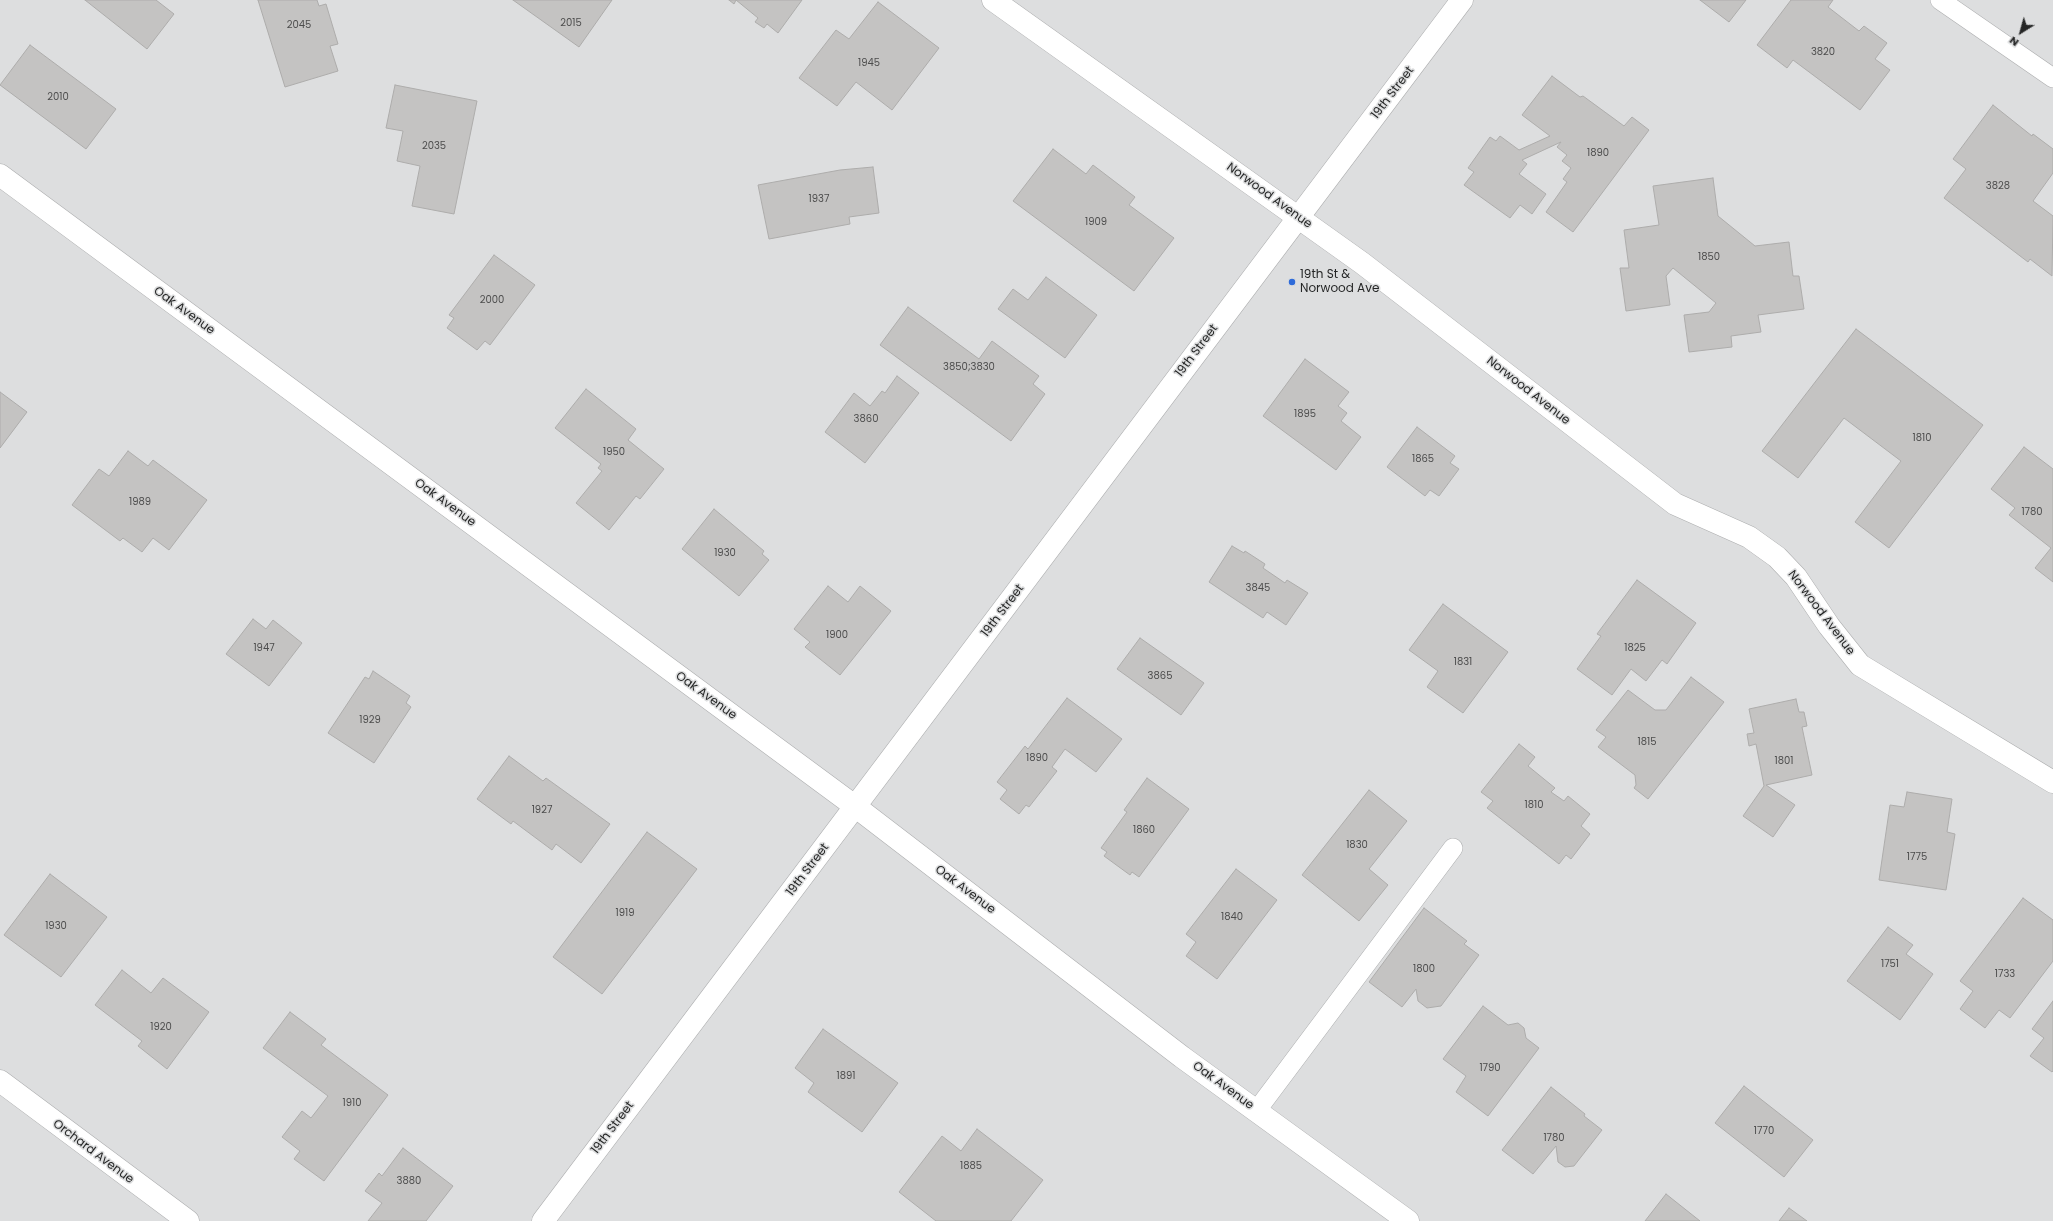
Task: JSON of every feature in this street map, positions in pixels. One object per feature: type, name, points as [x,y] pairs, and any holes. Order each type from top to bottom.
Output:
[{"type":"street","name":"Norwood Avenue","points":[[993,0],[1362,263],[1675,504],[1749,537],[1777,557],[1796,576],[1829,626],[1860,665],[2053,782]]},
{"type":"street","name":"19th Street","points":[[543,1221],[1462,0]]},
{"type":"street","name":"Oak Avenue","points":[[0,175],[856,807],[1176,1052],[1408,1221]]},
{"type":"street","name":"Orchard Avenue","points":[[0,1082],[188,1221]]},
{"type":"lane","points":[[1940,0],[2053,78]]},
{"type":"lane","points":[[1256,1110],[1453,848]]},
{"type":"building","points":[[85,0],[156,0],[174,14],[147,49]]},
{"type":"building","points":[[258,0],[317,0],[319,6],[326,4],[338,44],[330,46],[338,71],[285,87]]},
{"type":"building","points":[[513,0],[612,0],[579,47]]},
{"type":"building","points":[[729,0],[736,0],[734,4]]},
{"type":"building","points":[[736,0],[802,0],[778,33],[767,24],[764,28],[755,22],[758,18]]},
{"type":"building","points":[[1700,0],[1746,0],[1729,22]]},
{"type":"building","points":[[1791,0],[1833,0],[1828,7],[1859,31],[1864,26],[1887,43],[1875,59],[1890,70],[1860,110],[1793,60],[1787,68],[1757,45]]},
{"type":"building","points":[[878,2],[939,48],[892,110],[856,82],[837,106],[799,78],[836,30],[849,39]]},
{"type":"building","points":[[30,45],[116,109],[86,149],[0,85]]},
{"type":"building","points":[[1552,76],[1580,97],[1583,96],[1624,126],[1632,117],[1649,130],[1573,232],[1546,212],[1567,182],[1563,179],[1571,168],[1562,161],[1567,155],[1557,147],[1561,142],[1522,160],[1527,164],[1519,174],[1546,194],[1532,214],[1520,205],[1510,218],[1464,185],[1474,172],[1468,168],[1490,137],[1496,141],[1500,136],[1519,150],[1550,136],[1522,115]]},
{"type":"building","points":[[395,85],[477,101],[454,214],[412,206],[420,166],[397,161],[403,131],[386,128]]},
{"type":"building","points":[[1993,105],[2032,136],[2033,134],[2053,149],[2053,173],[2033,201],[2053,216],[2052,276],[2030,259],[2028,262],[1944,198],[1966,169],[1953,159]]},
{"type":"building","points":[[1053,149],[1086,174],[1093,165],[1135,197],[1129,205],[1174,238],[1134,291],[1013,201]]},
{"type":"building","points":[[873,167],[879,213],[849,217],[850,224],[769,239],[758,185],[840,170]]},
{"type":"building","points":[[1713,178],[1718,216],[1755,246],[1789,242],[1793,276],[1799,276],[1804,309],[1758,315],[1761,332],[1731,336],[1732,347],[1689,352],[1684,315],[1709,312],[1716,303],[1673,268],[1666,276],[1670,305],[1626,311],[1620,268],[1629,268],[1624,230],[1659,225],[1653,186]]},
{"type":"building","points":[[494,255],[535,285],[490,345],[485,341],[477,350],[447,328],[454,318],[449,315]]},
{"type":"building","points":[[1046,277],[1097,315],[1065,358],[998,309],[1013,289],[1028,300]]},
{"type":"building","points":[[908,307],[979,359],[992,341],[1039,376],[1033,384],[1045,394],[1011,441],[880,345]]},
{"type":"building","points":[[1856,329],[1983,425],[1889,548],[1855,522],[1901,461],[1844,418],[1798,478],[1762,451]]},
{"type":"building","points":[[1305,359],[1349,392],[1338,406],[1347,413],[1341,421],[1361,437],[1336,470],[1263,416]]},
{"type":"building","points":[[897,376],[919,393],[865,463],[825,432],[854,393],[870,406],[882,391],[885,393]]},
{"type":"building","points":[[586,389],[636,429],[628,440],[664,469],[640,499],[636,496],[609,530],[576,503],[602,471],[598,468],[601,464],[555,428]]},
{"type":"building","points":[[0,392],[27,412],[0,448]]},
{"type":"building","points":[[1417,427],[1455,456],[1450,463],[1459,469],[1439,496],[1430,490],[1425,496],[1387,467]]},
{"type":"building","points":[[2024,447],[2053,469],[2053,582],[2035,568],[2051,548],[2009,515],[2015,508],[1991,489]]},
{"type":"building","points":[[128,451],[148,466],[153,460],[207,500],[169,550],[153,538],[142,552],[123,538],[120,541],[72,505],[99,469],[109,476]]},
{"type":"building","points":[[714,509],[764,551],[762,554],[769,560],[739,596],[682,549]]},
{"type":"building","points":[[1232,546],[1244,553],[1245,551],[1265,564],[1263,568],[1285,583],[1287,580],[1308,593],[1286,625],[1267,612],[1263,618],[1209,582]]},
{"type":"building","points":[[1637,580],[1696,623],[1667,664],[1662,660],[1646,681],[1631,669],[1612,695],[1577,669],[1601,636],[1597,634]]},
{"type":"building","points":[[828,586],[848,602],[860,586],[891,611],[840,675],[805,647],[810,642],[794,629]]},
{"type":"building","points":[[1443,604],[1508,652],[1463,713],[1427,687],[1438,671],[1409,650]]},
{"type":"building","points":[[253,619],[266,629],[273,620],[302,643],[269,686],[226,654]]},
{"type":"building","points":[[1140,638],[1204,683],[1181,715],[1117,669]]},
{"type":"building","points":[[373,671],[410,696],[406,703],[411,707],[374,763],[328,733],[365,677],[369,679]]},
{"type":"building","points":[[1691,677],[1724,702],[1648,799],[1634,788],[1636,785],[1635,775],[1598,747],[1606,737],[1596,730],[1628,690],[1655,710],[1666,710]]},
{"type":"building","points":[[1067,698],[1122,739],[1096,772],[1065,749],[1052,767],[1057,771],[1029,807],[1026,805],[1019,814],[1000,799],[1007,790],[997,782],[1025,746],[1028,749]]},
{"type":"building","points":[[1796,699],[1799,712],[1804,712],[1807,726],[1802,727],[1812,775],[1766,785],[1795,805],[1773,837],[1743,816],[1764,786],[1756,744],[1749,746],[1747,734],[1754,733],[1749,709]]},
{"type":"building","points":[[1519,744],[1535,757],[1528,766],[1555,788],[1551,792],[1564,801],[1568,796],[1590,814],[1581,826],[1590,834],[1571,859],[1566,855],[1559,864],[1487,808],[1493,801],[1481,792]]},
{"type":"building","points":[[509,756],[543,781],[546,778],[610,824],[581,863],[556,844],[552,850],[513,821],[511,824],[477,799]]},
{"type":"building","points":[[1147,778],[1189,809],[1139,877],[1132,872],[1130,875],[1104,856],[1107,852],[1101,848],[1127,812],[1124,810]]},
{"type":"building","points":[[1369,790],[1407,821],[1369,869],[1388,885],[1359,921],[1302,875]]},
{"type":"building","points":[[1907,792],[1952,799],[1947,832],[1955,834],[1946,890],[1879,880],[1890,805],[1904,807]]},
{"type":"building","points":[[647,832],[697,869],[602,994],[553,957]]},
{"type":"building","points":[[1236,869],[1277,900],[1217,979],[1186,956],[1196,942],[1186,934]]},
{"type":"building","points":[[50,874],[107,917],[61,977],[4,935]]},
{"type":"building","points":[[2023,898],[2053,920],[2053,961],[2010,1018],[1999,1010],[1985,1028],[1960,1009],[1973,991],[1960,981]]},
{"type":"building","points":[[1424,908],[1467,941],[1464,944],[1479,955],[1441,1006],[1427,1008],[1418,1001],[1416,989],[1402,1007],[1369,982]]},
{"type":"building","points":[[1888,927],[1913,945],[1906,954],[1933,974],[1900,1020],[1847,981]]},
{"type":"building","points":[[122,970],[151,993],[163,978],[209,1012],[167,1069],[138,1046],[142,1041],[95,1005]]},
{"type":"building","points":[[2053,1001],[2052,1072],[2030,1056],[2044,1038],[2032,1029]]},
{"type":"building","points":[[1483,1006],[1508,1025],[1518,1023],[1524,1028],[1526,1038],[1539,1048],[1488,1116],[1456,1092],[1466,1076],[1443,1059]]},
{"type":"building","points":[[290,1012],[326,1039],[321,1045],[388,1095],[324,1181],[294,1159],[300,1151],[282,1137],[302,1111],[311,1118],[328,1096],[263,1048]]},
{"type":"building","points":[[823,1029],[898,1083],[862,1132],[808,1092],[814,1083],[795,1068]]},
{"type":"building","points":[[1744,1086],[1813,1140],[1784,1177],[1715,1123]]},
{"type":"building","points":[[1551,1087],[1585,1114],[1584,1116],[1602,1130],[1574,1166],[1565,1167],[1558,1162],[1556,1146],[1533,1174],[1502,1150]]},
{"type":"building","points":[[977,1129],[1043,1180],[1011,1221],[936,1221],[899,1192],[942,1136],[961,1151]]},
{"type":"building","points":[[403,1148],[453,1186],[426,1221],[368,1221],[382,1203],[365,1191],[379,1173],[382,1176]]},
{"type":"building","points":[[1666,1194],[1700,1221],[1645,1221]]},
{"type":"building","points":[[1789,1208],[1807,1221],[1779,1221]]},
{"type":"place","name":"19th St & Norwood Ave","points":[[1292,282]]}]
